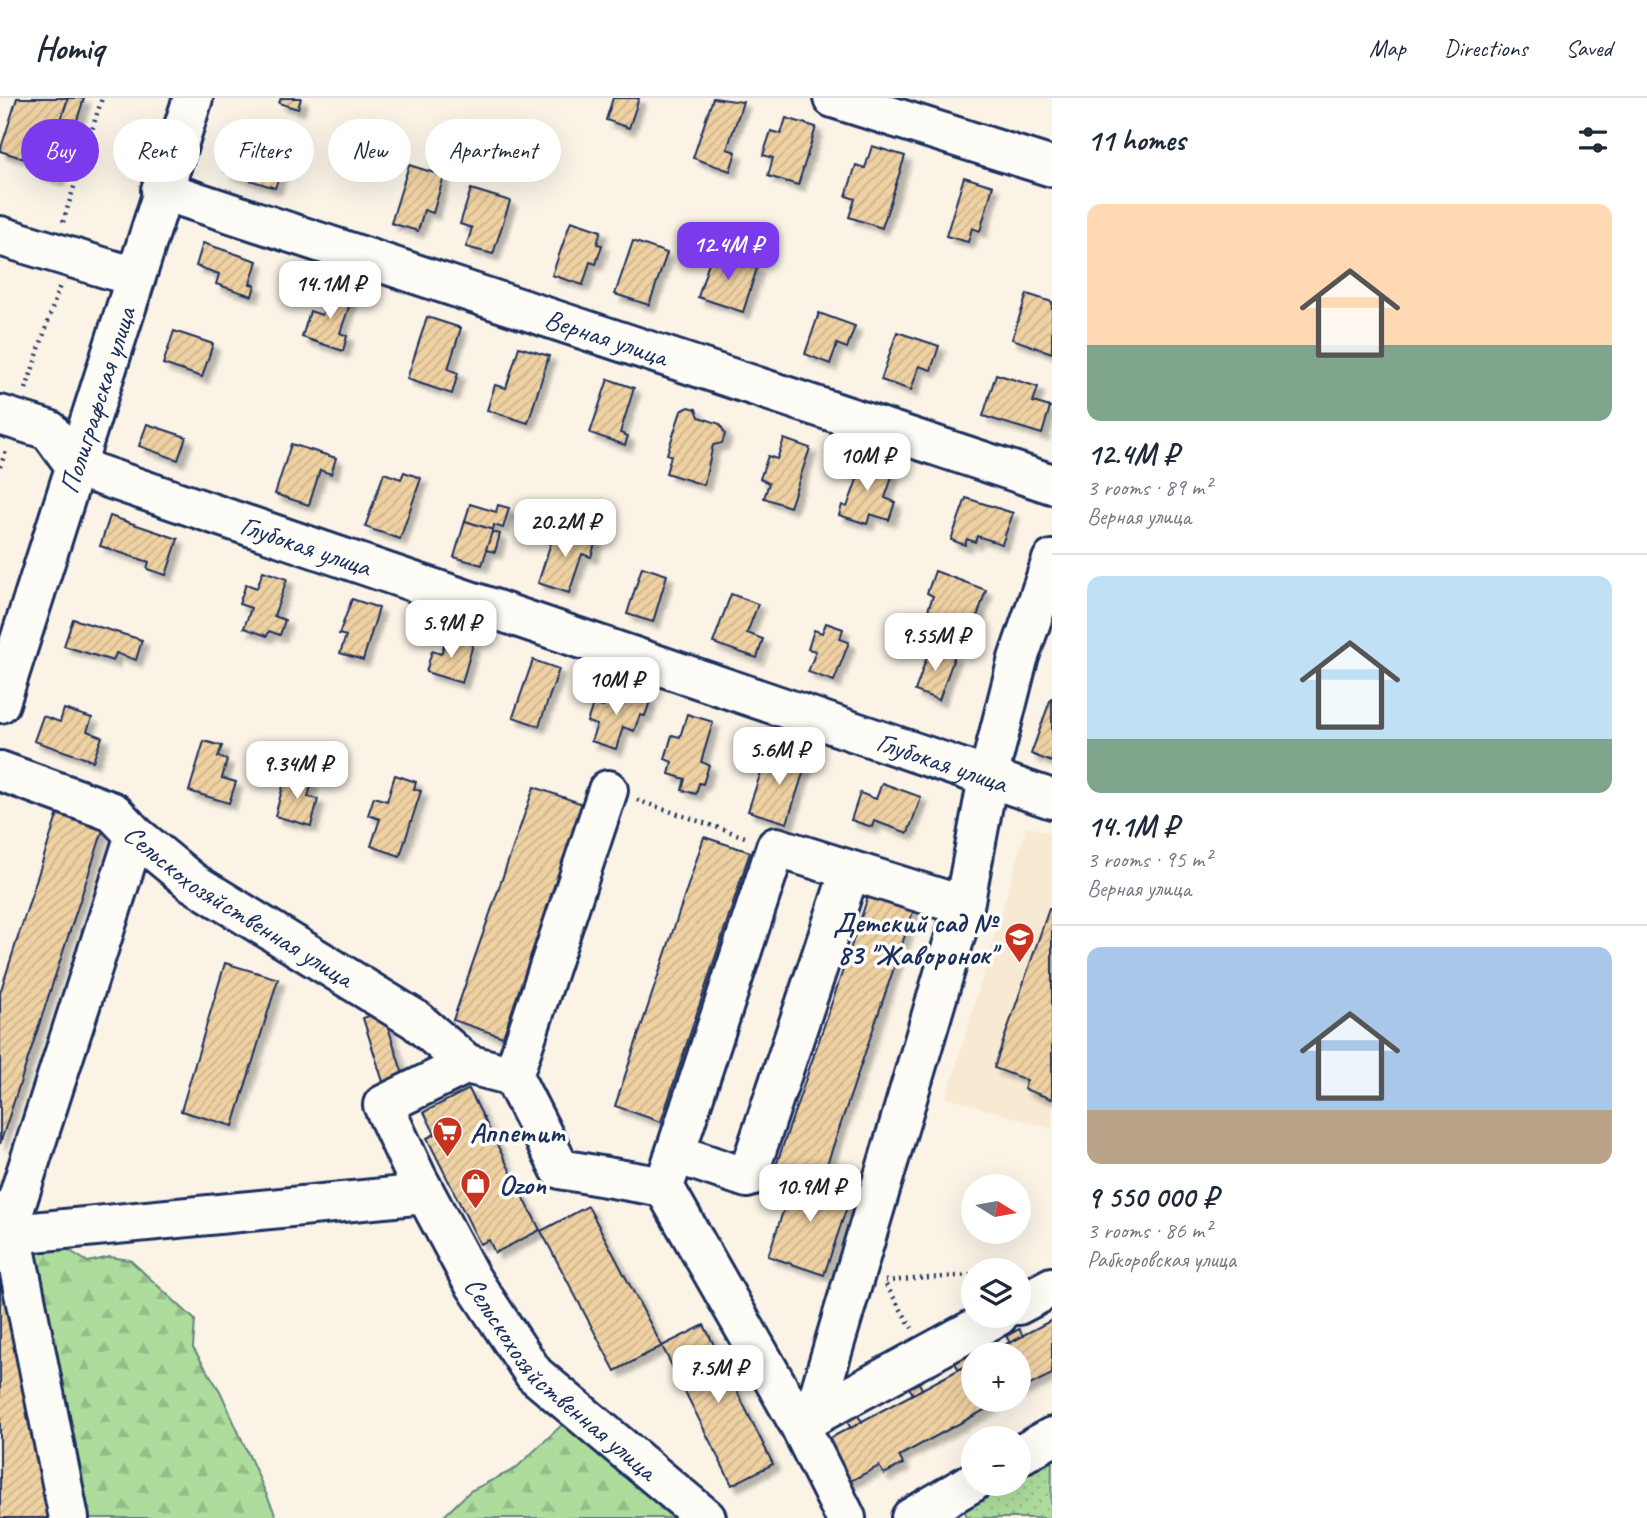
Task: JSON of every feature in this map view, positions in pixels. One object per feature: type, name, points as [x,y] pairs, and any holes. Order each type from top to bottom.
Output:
[{"type":"street","name":"Полиграфская улица","points":[[0,703],[192,98]]},
{"type":"street","points":[[833,98],[1052,167]]},
{"type":"street","name":"Верная улица","points":[[161,190],[1052,484]]},
{"type":"street","points":[[0,236],[135,277]]},
{"type":"street","points":[[8,417],[49,430],[76,467]]},
{"type":"street","name":"Глубокая улица","points":[[76,467],[1052,799]]},
{"type":"street","points":[[806,1420],[868,1282],[964,906],[988,778],[1018,659],[1052,560]]},
{"type":"street","name":"Сельскохозяйственная улица","points":[[0,771],[113,812],[135,835],[192,882],[416,1020],[467,1064],[383,1105],[425,1194],[470,1277],[534,1374],[706,1518]]},
{"type":"street","points":[[608,790],[513,1076],[560,1169],[671,1170],[747,1178],[850,871]]},
{"type":"street","points":[[69,1518],[8,1225],[135,835]]},
{"type":"street","points":[[846,1518],[806,1420],[671,1170],[776,847],[964,906]]},
{"type":"street","points":[[467,1064],[513,1076]]},
{"type":"street","points":[[8,1225],[425,1194]]},
{"type":"street","points":[[1031,1298],[1052,1287]]},
{"type":"street","points":[[806,1420],[976,1328]]},
{"type":"street","points":[[1031,1449],[1052,1437]]},
{"type":"street","points":[[911,1518],[961,1489]]},
{"type":"path","points":[[0,467],[8,417],[61,255],[103,98]]},
{"type":"path","points":[[608,790],[776,847]]},
{"type":"path","points":[[868,1282],[961,1276]]},
{"type":"path","points":[[868,1282],[927,1354]]},
{"type":"shaded area","name":"Детский сад № 83 \"Жаворонок\"","points":[[1027,826],[1052,834],[1052,1129],[947,1097]]},
{"type":"green space","points":[[59,1244],[88,1262],[110,1257],[130,1260],[195,1320],[193,1348],[220,1391],[277,1518],[62,1518],[10,1252]]},
{"type":"green space","points":[[566,1421],[686,1518],[442,1518],[470,1491],[515,1469]]},
{"type":"green space","points":[[1052,1452],[1051,1518],[968,1518],[961,1505],[976,1496],[1031,1496],[1031,1464]]},
{"type":"building","points":[[17,98],[68,98],[62,119],[21,119],[21,158],[0,151]]},
{"type":"building","points":[[68,98],[84,98],[77,119],[62,119]]},
{"type":"building","points":[[281,98],[301,98],[298,109],[279,103]]},
{"type":"building","points":[[613,98],[639,98],[629,128],[606,120]]},
{"type":"building","points":[[713,98],[743,102],[727,149],[736,152],[730,171],[693,158]]},
{"type":"building","points":[[786,118],[816,127],[798,185],[768,176],[773,158],[763,155],[771,131],[781,134]]},
{"type":"building","points":[[872,146],[905,156],[882,228],[849,217],[855,199],[846,196],[856,165],[865,168]]},
{"type":"building","points":[[411,166],[425,170],[425,182],[442,182],[433,213],[424,210],[418,231],[391,223],[404,182],[411,182]]},
{"type":"building","points":[[964,177],[993,186],[980,231],[972,228],[968,242],[946,236]]},
{"type":"building","points":[[256,182],[277,182],[275,188]]},
{"type":"building","points":[[471,189],[510,201],[493,254],[466,247],[472,228],[460,224]]},
{"type":"building","points":[[571,221],[601,231],[597,244],[602,245],[596,264],[590,262],[583,285],[552,275]]},
{"type":"building","points":[[633,241],[667,253],[649,305],[615,294]]},
{"type":"building","points":[[203,243],[257,261],[250,284],[255,285],[252,296],[216,284],[219,274],[196,266]]},
{"type":"building","points":[[712,253],[757,268],[743,312],[698,297]]},
{"type":"building","points":[[331,288],[353,295],[340,333],[347,336],[343,351],[302,337],[310,311],[322,315]]},
{"type":"building","points":[[1027,294],[1052,302],[1052,353],[1012,339]]},
{"type":"building","points":[[819,313],[855,326],[847,348],[837,344],[830,364],[805,354]]},
{"type":"building","points":[[427,317],[461,328],[448,369],[458,373],[452,394],[407,379]]},
{"type":"building","points":[[174,331],[213,344],[202,377],[163,364]]},
{"type":"building","points":[[897,332],[939,346],[931,370],[919,366],[911,390],[881,380]]},
{"type":"building","points":[[519,347],[549,356],[528,423],[487,410],[495,385],[506,388]]},
{"type":"building","points":[[996,374],[1038,387],[1033,402],[1050,407],[1042,434],[983,416]]},
{"type":"building","points":[[608,379],[634,388],[620,433],[628,436],[625,445],[590,433]]},
{"type":"building","points":[[689,407],[696,409],[699,417],[720,424],[725,434],[722,443],[713,445],[704,485],[666,473],[671,456],[667,454],[681,411]]},
{"type":"building","points":[[147,424],[186,437],[178,460],[139,446]]},
{"type":"building","points":[[784,439],[810,448],[790,507],[764,498],[769,483],[760,479],[768,456],[777,459]]},
{"type":"building","points":[[291,444],[336,458],[331,474],[320,470],[309,505],[275,494]]},
{"type":"building","points":[[843,458],[893,474],[885,498],[895,502],[889,520],[870,514],[867,524],[839,515],[842,505],[847,507],[858,477],[839,471]]},
{"type":"building","points":[[404,472],[421,478],[400,539],[365,527],[384,473],[401,479]]},
{"type":"building","points":[[966,498],[1013,513],[1002,544],[977,536],[975,542],[967,539],[965,545],[951,540]]},
{"type":"building","points":[[470,504],[496,512],[498,505],[509,508],[503,528],[494,525],[493,530],[465,521]]},
{"type":"building","points":[[110,516],[178,539],[166,575],[147,569],[149,562],[100,546]]},
{"type":"building","points":[[465,521],[493,530],[482,565],[454,557]]},
{"type":"building","points":[[556,527],[596,540],[591,557],[582,554],[569,593],[538,583]]},
{"type":"building","points":[[492,532],[500,534],[495,552],[486,550]]},
{"type":"building","points":[[642,567],[667,575],[653,622],[627,614]]},
{"type":"building","points":[[263,571],[287,579],[274,616],[285,620],[280,635],[269,631],[267,636],[244,628],[251,608],[239,604],[246,584],[257,588]]},
{"type":"building","points":[[935,571],[986,590],[974,626],[928,610],[933,596],[927,593]]},
{"type":"building","points":[[731,594],[758,604],[747,633],[763,639],[757,658],[713,643]]},
{"type":"building","points":[[352,599],[379,608],[363,660],[340,653],[346,636],[339,634]]},
{"type":"building","points":[[73,619],[142,640],[136,660],[116,653],[113,661],[64,646]]},
{"type":"building","points":[[826,623],[843,629],[840,639],[849,642],[834,681],[808,672],[816,651],[808,649],[814,630],[822,633]]},
{"type":"building","points":[[447,636],[473,644],[462,683],[426,672],[432,651],[441,654]]},
{"type":"building","points":[[930,648],[955,655],[939,700],[915,691]]},
{"type":"building","points":[[533,660],[559,669],[539,726],[513,717]]},
{"type":"building","points":[[610,688],[650,701],[645,716],[640,715],[634,731],[623,727],[616,749],[591,741],[597,725],[587,722],[593,704],[603,707]]},
{"type":"building","points":[[1052,698],[1052,762],[1031,754]]},
{"type":"building","points":[[64,709],[92,718],[87,731],[102,737],[93,761],[34,741],[43,716],[60,722]]},
{"type":"building","points":[[687,714],[713,722],[701,762],[709,765],[703,784],[699,783],[696,794],[682,790],[685,779],[669,774],[672,762],[665,759],[672,735],[680,737]]},
{"type":"building","points":[[204,741],[222,746],[218,757],[227,760],[222,778],[236,782],[229,803],[189,791]]},
{"type":"building","points":[[779,748],[808,758],[787,823],[748,811],[763,766],[772,769]]},
{"type":"building","points":[[286,775],[312,782],[308,797],[318,799],[311,826],[275,816]]},
{"type":"building","points":[[395,775],[416,782],[414,789],[421,791],[400,856],[371,846],[380,819],[368,815],[374,797],[387,801]]},
{"type":"building","points":[[882,783],[921,797],[908,833],[874,821],[872,827],[851,820],[860,793],[876,799]]},
{"type":"building","points":[[534,787],[583,804],[503,1037],[453,1020]]},
{"type":"building","points":[[58,813],[104,827],[0,1144],[0,993]]},
{"type":"building","points":[[704,837],[750,852],[661,1122],[615,1106]]},
{"type":"building","points":[[869,894],[914,909],[821,1182],[776,1166]]},
{"type":"building","points":[[1049,909],[1052,910],[1052,1099],[1024,1089],[1027,1080],[994,1068]]},
{"type":"building","points":[[225,963],[278,979],[233,1126],[181,1111]]},
{"type":"building","points":[[383,1011],[404,1078],[384,1085],[363,1018]]},
{"type":"building","points":[[469,1089],[540,1230],[495,1253],[489,1240],[480,1244],[427,1138],[435,1134],[424,1112]]},
{"type":"building","points":[[796,1173],[852,1192],[824,1275],[768,1256]]},
{"type":"building","points":[[588,1206],[662,1346],[615,1371],[541,1231]]},
{"type":"building","points":[[0,1267],[51,1518],[0,1518]]},
{"type":"building","points":[[1052,1320],[1052,1374],[1031,1384],[1031,1342],[1010,1342]]},
{"type":"building","points":[[704,1325],[773,1464],[732,1485],[662,1346]]},
{"type":"building","points":[[1019,1329],[1023,1336],[1009,1342],[1006,1336]]},
{"type":"building","points":[[961,1360],[961,1369],[959,1370],[955,1363]]},
{"type":"building","points":[[961,1368],[961,1412],[981,1412],[899,1456],[903,1464],[884,1474],[879,1466],[843,1485],[821,1443]]},
{"type":"building","points":[[918,1381],[922,1389],[913,1394],[908,1386]]},
{"type":"building","points":[[857,1414],[862,1422],[851,1428],[846,1420]]},
{"type":"place","name":"Детский сад № 83 \"Жаворонок\"","points":[[1019,965]]},
{"type":"place","name":"Аппетит","points":[[447,1159]]},
{"type":"place","name":"Ozon","points":[[476,1211]]}]
